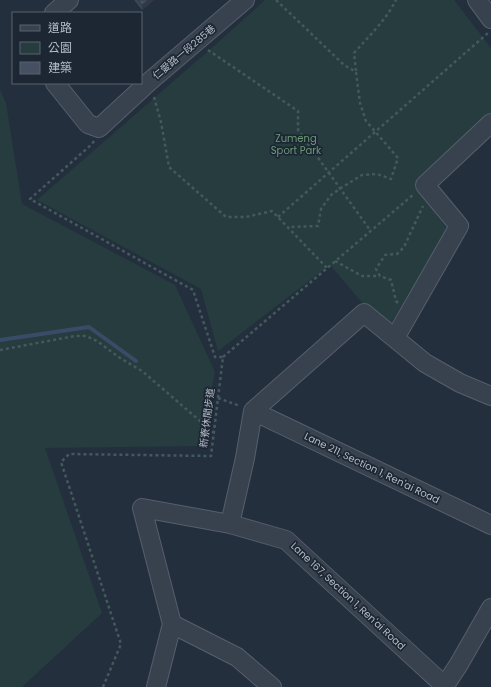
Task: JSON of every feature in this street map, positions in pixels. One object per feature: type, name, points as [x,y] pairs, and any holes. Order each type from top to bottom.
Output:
[{"type":"street","points":[[55,12],[69,0]]},
{"type":"street","name":"仁愛路一段285巷","points":[[98,128],[150,81],[245,0]]},
{"type":"street","points":[[477,0],[491,19]]},
{"type":"street","points":[[488,0],[491,4]]},
{"type":"street","points":[[57,84],[88,124],[98,128]]},
{"type":"street","points":[[396,338],[459,226],[428,188],[491,123]]},
{"type":"street","points":[[230,524],[254,411],[364,313],[425,363],[460,382],[491,396]]},
{"type":"street","name":"Lane 211, Section 1, Ren'ai Road","points":[[254,411],[491,525]]},
{"type":"street","name":"Lane 167, Section 1, Ren'ai Road","points":[[172,624],[142,508],[230,524],[286,540],[448,687]]},
{"type":"street","points":[[448,687],[491,608]]},
{"type":"street","points":[[156,687],[172,624],[237,657],[272,687]]},
{"type":"street","points":[[448,687],[491,629]]},
{"type":"path","points":[[276,0],[344,65],[356,72]]},
{"type":"path","points":[[288,227],[318,226],[321,209],[331,195],[362,175],[377,174],[391,179],[398,158],[366,121],[360,103],[354,53],[381,24],[396,0]]},
{"type":"path","points":[[278,217],[491,30]]},
{"type":"path","points":[[196,42],[298,111],[298,130],[329,171],[370,230]]},
{"type":"path","points":[[150,81],[161,122],[169,167],[226,217],[246,217],[272,211],[327,268]]},
{"type":"path","points":[[98,128],[92,144],[30,200],[193,290],[215,357],[223,357],[370,230],[428,188]]},
{"type":"path","points":[[380,276],[376,269],[385,256],[397,254],[404,247],[428,188]]},
{"type":"path","points":[[335,261],[362,276],[380,276],[391,280],[396,301],[410,313]]},
{"type":"path","points":[[0,350],[75,336],[86,336],[97,341],[120,358],[142,371],[214,433]]},
{"type":"path","name":"新寮休閒步道","points":[[103,687],[121,644],[61,462],[69,454],[211,456],[223,357]]},
{"type":"path","points":[[218,398],[254,411]]},
{"type":"green space","name":"Zumeng Sport Park","points":[[265,0],[454,0],[491,48],[491,116],[415,186],[447,229],[391,324],[365,306],[330,265],[218,351],[201,289],[37,200]]},
{"type":"green space","points":[[0,90],[6,103],[22,204],[175,285],[215,372],[200,446],[45,448],[102,613],[22,687],[0,687]]},
{"type":"building","points":[[138,0],[148,0],[142,5]]},
{"type":"waterway","points":[[0,340],[89,327],[136,361]]}]
